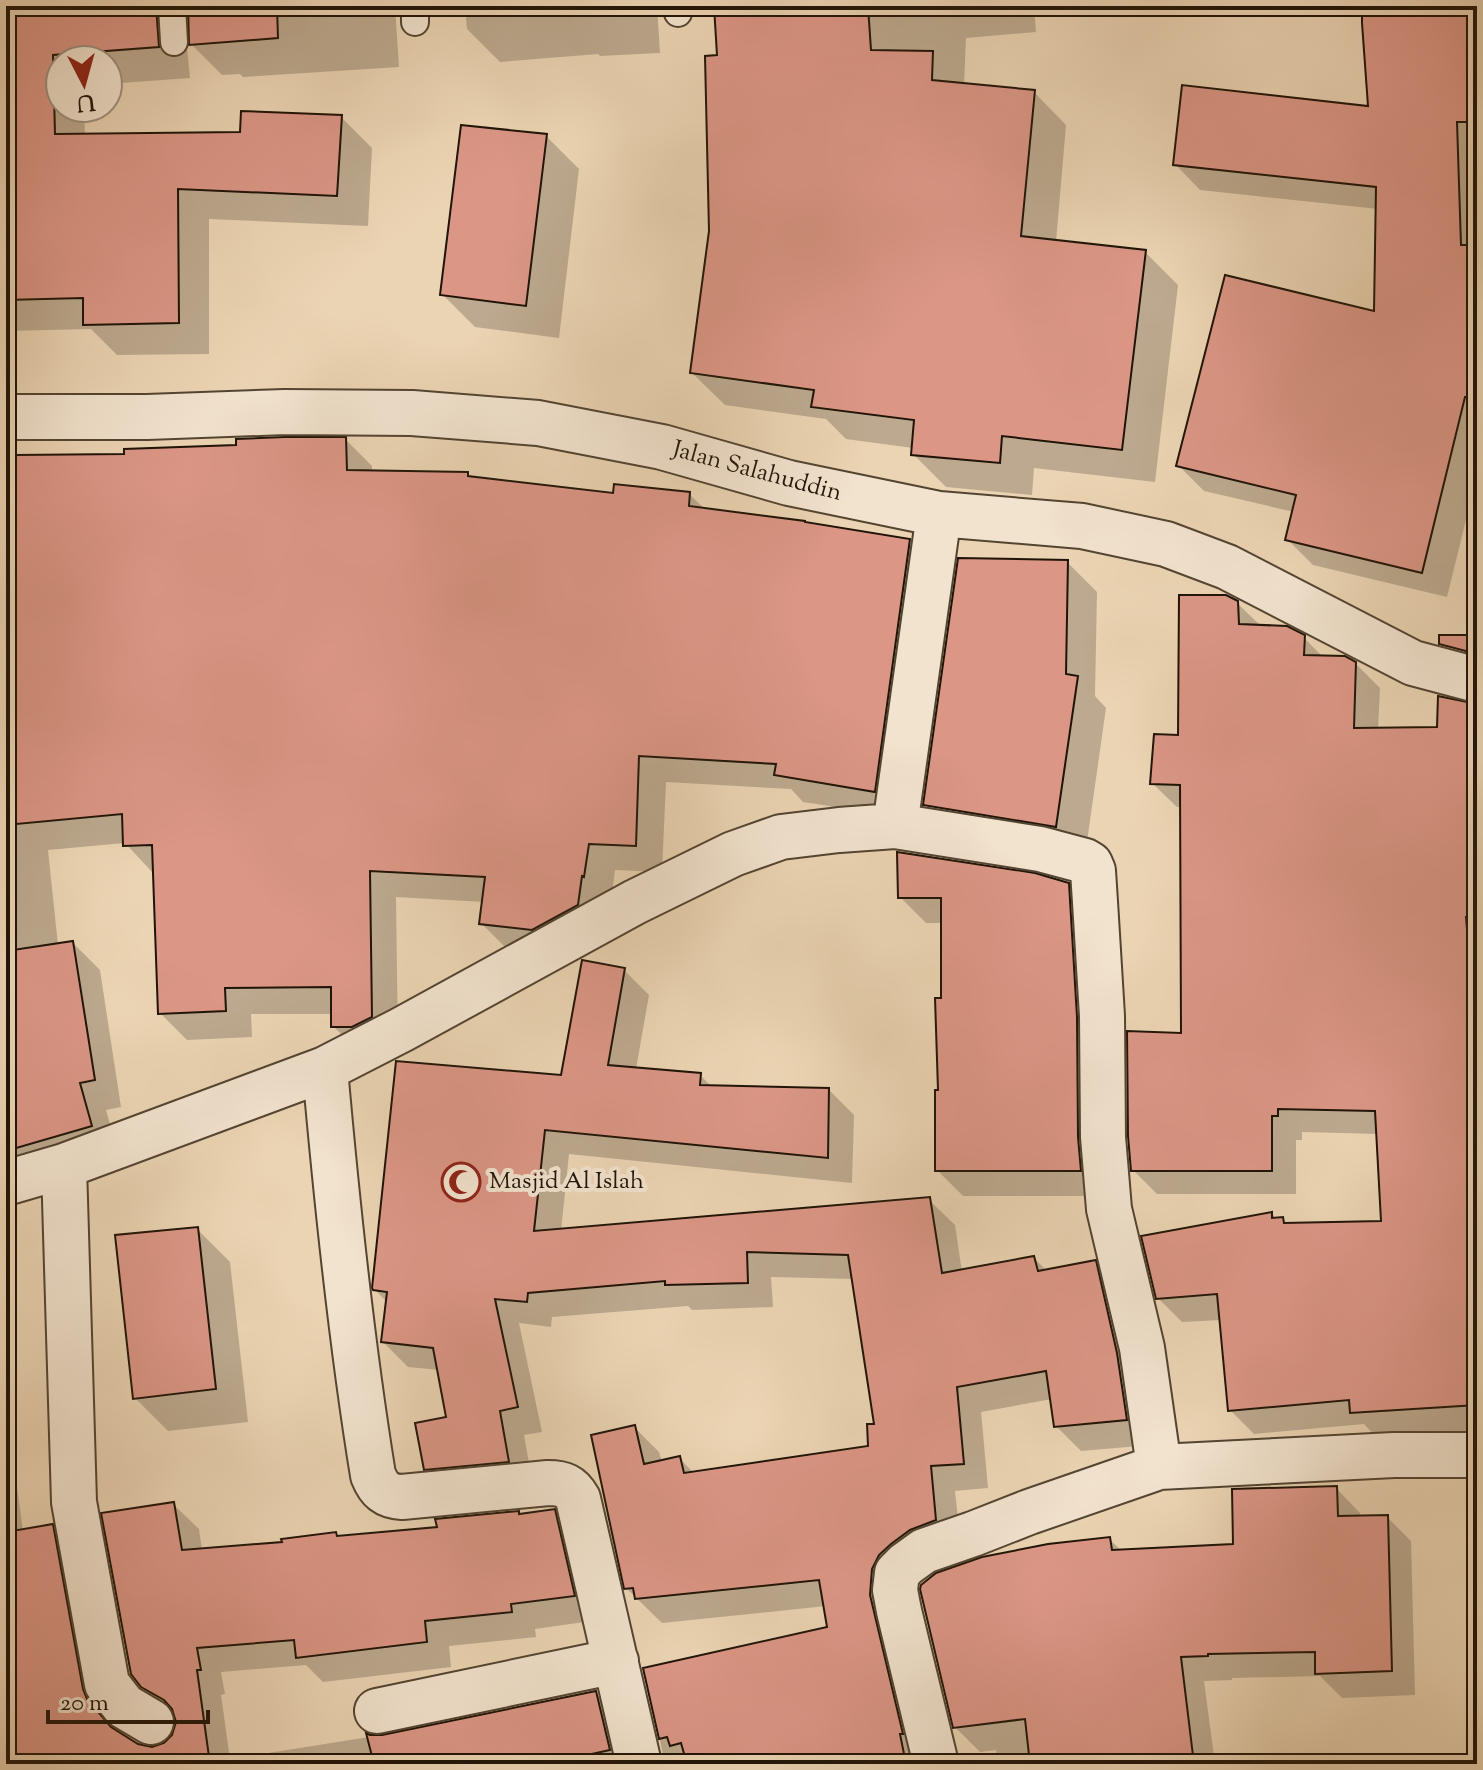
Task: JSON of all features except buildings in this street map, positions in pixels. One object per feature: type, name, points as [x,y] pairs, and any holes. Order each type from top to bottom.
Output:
[{"type":"street","name":"Jalan Salahuddin","points":[[6,417],[396,413],[538,423],[662,447],[789,483],[939,514],[1082,526],[1166,544],[1227,567],[1413,663],[1477,680]]},
{"type":"street","points":[[895,826],[939,514]]},
{"type":"street","points":[[6,1183],[64,1166],[325,1069],[635,902],[733,854],[781,837],[895,826],[1040,849],[1085,861],[1093,871],[1102,1016],[1103,1137],[1109,1209],[1142,1348],[1159,1467]]},
{"type":"street","points":[[325,1069],[357,1374],[376,1484],[391,1496],[402,1497],[548,1483],[568,1486],[578,1499],[639,1764]]},
{"type":"street","points":[[64,1166],[74,1502],[107,1684],[124,1706],[151,1722]]},
{"type":"street","points":[[936,1764],[895,1590],[897,1573],[924,1551],[1159,1467],[1394,1455],[1477,1455]]},
{"type":"street","points":[[377,1711],[616,1661]]},
{"type":"lane","points":[[172,6],[174,42]]},
{"type":"place","name":"Masjid Al Islah","points":[[461,1182]]}]
